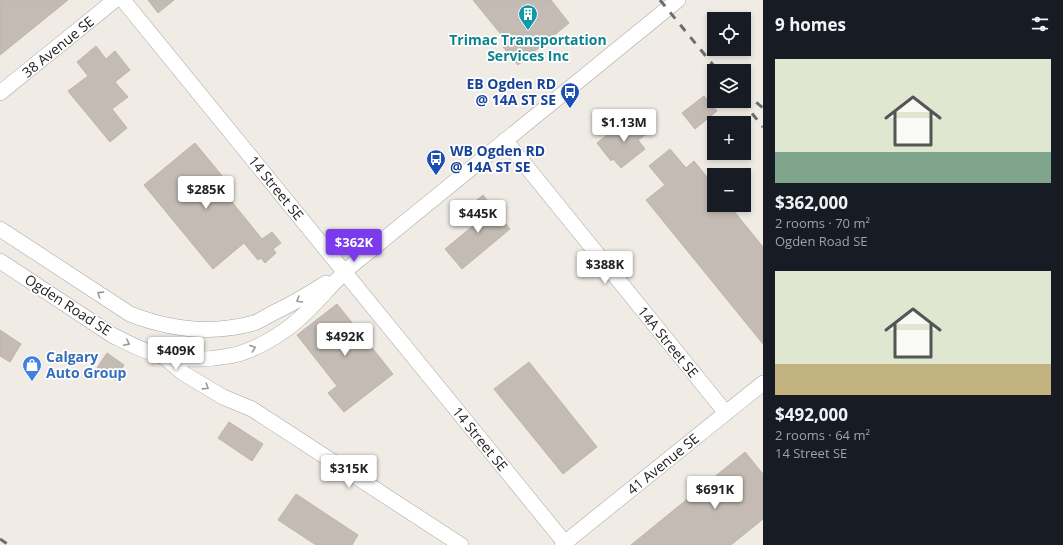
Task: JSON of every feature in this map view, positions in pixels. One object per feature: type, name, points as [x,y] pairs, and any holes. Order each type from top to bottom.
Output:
[{"type":"street","name":"38 Avenue SE","points":[[0,93],[115,0]]},
{"type":"street","name":"14 Street SE","points":[[123,0],[564,544]]},
{"type":"street","name":"Ogden Road SE","points":[[0,261],[112,335],[130,344],[163,356],[194,359],[230,356],[265,344],[300,319],[344,272],[678,0]]},
{"type":"street","name":"14A Street SE","points":[[505,140],[726,413]]},
{"type":"street","name":"Ogden Road SE","points":[[0,229],[130,314],[152,322],[176,327],[212,331],[254,323],[294,303],[344,272]]},
{"type":"street","points":[[163,356],[183,373],[223,397],[252,409],[461,545]]},
{"type":"street","name":"41 Avenue SE","points":[[564,544],[763,384]]},
{"type":"building","points":[[0,0],[68,0],[0,55]]},
{"type":"building","points":[[148,0],[174,0],[158,13]]},
{"type":"building","name":"Trimac Transportation Services Inc","points":[[473,0],[551,0],[569,23],[518,65],[503,47],[508,43]]},
{"type":"building","points":[[96,46],[106,59],[115,51],[130,70],[115,82],[128,97],[112,109],[127,128],[110,142],[68,91],[88,76],[77,62]]},
{"type":"building","points":[[704,96],[707,99],[707,108],[714,108],[717,111],[711,116],[707,116],[707,119],[695,129],[682,113]]},
{"type":"building","points":[[634,116],[648,133],[638,140],[645,149],[621,168],[613,159],[611,161],[597,143],[608,134],[609,136]]},
{"type":"building","points":[[195,143],[223,177],[215,183],[231,203],[232,202],[262,239],[272,232],[281,243],[273,249],[276,253],[265,263],[261,258],[258,260],[244,243],[213,269],[144,185]]},
{"type":"building","points":[[670,149],[686,168],[694,161],[707,177],[707,212],[735,212],[763,247],[763,344],[646,200],[665,185],[649,166]]},
{"type":"building","points":[[483,195],[510,229],[462,269],[445,249],[479,221],[468,207]]},
{"type":"building","points":[[337,304],[393,374],[344,412],[328,393],[337,386],[297,335]]},
{"type":"building","points":[[0,330],[21,344],[10,362],[0,356]]},
{"type":"building","points":[[107,353],[124,365],[115,380],[97,368]]},
{"type":"building","points":[[529,362],[597,447],[563,474],[494,389]]},
{"type":"building","points":[[229,422],[263,444],[252,461],[218,438]]},
{"type":"building","points":[[745,452],[763,474],[763,519],[731,545],[631,545]]},
{"type":"building","points":[[296,494],[358,535],[352,545],[316,545],[278,520]]},
{"type":"railway","points":[[660,0],[712,64]]},
{"type":"railway","points":[[751,98],[763,108]]},
{"type":"railway","points":[[748,108],[763,127]]},
{"type":"railway","points":[[0,539],[9,545]]},
{"type":"place","name":"Trimac Transportation Services Inc","points":[[528,31]]},
{"type":"place","name":"EB Ogden RD @ 14A ST SE","points":[[570,109]]},
{"type":"place","name":"WB Ogden RD @ 14A ST SE","points":[[436,176]]},
{"type":"place","name":"Calgary Auto Group","points":[[32,382]]}]
